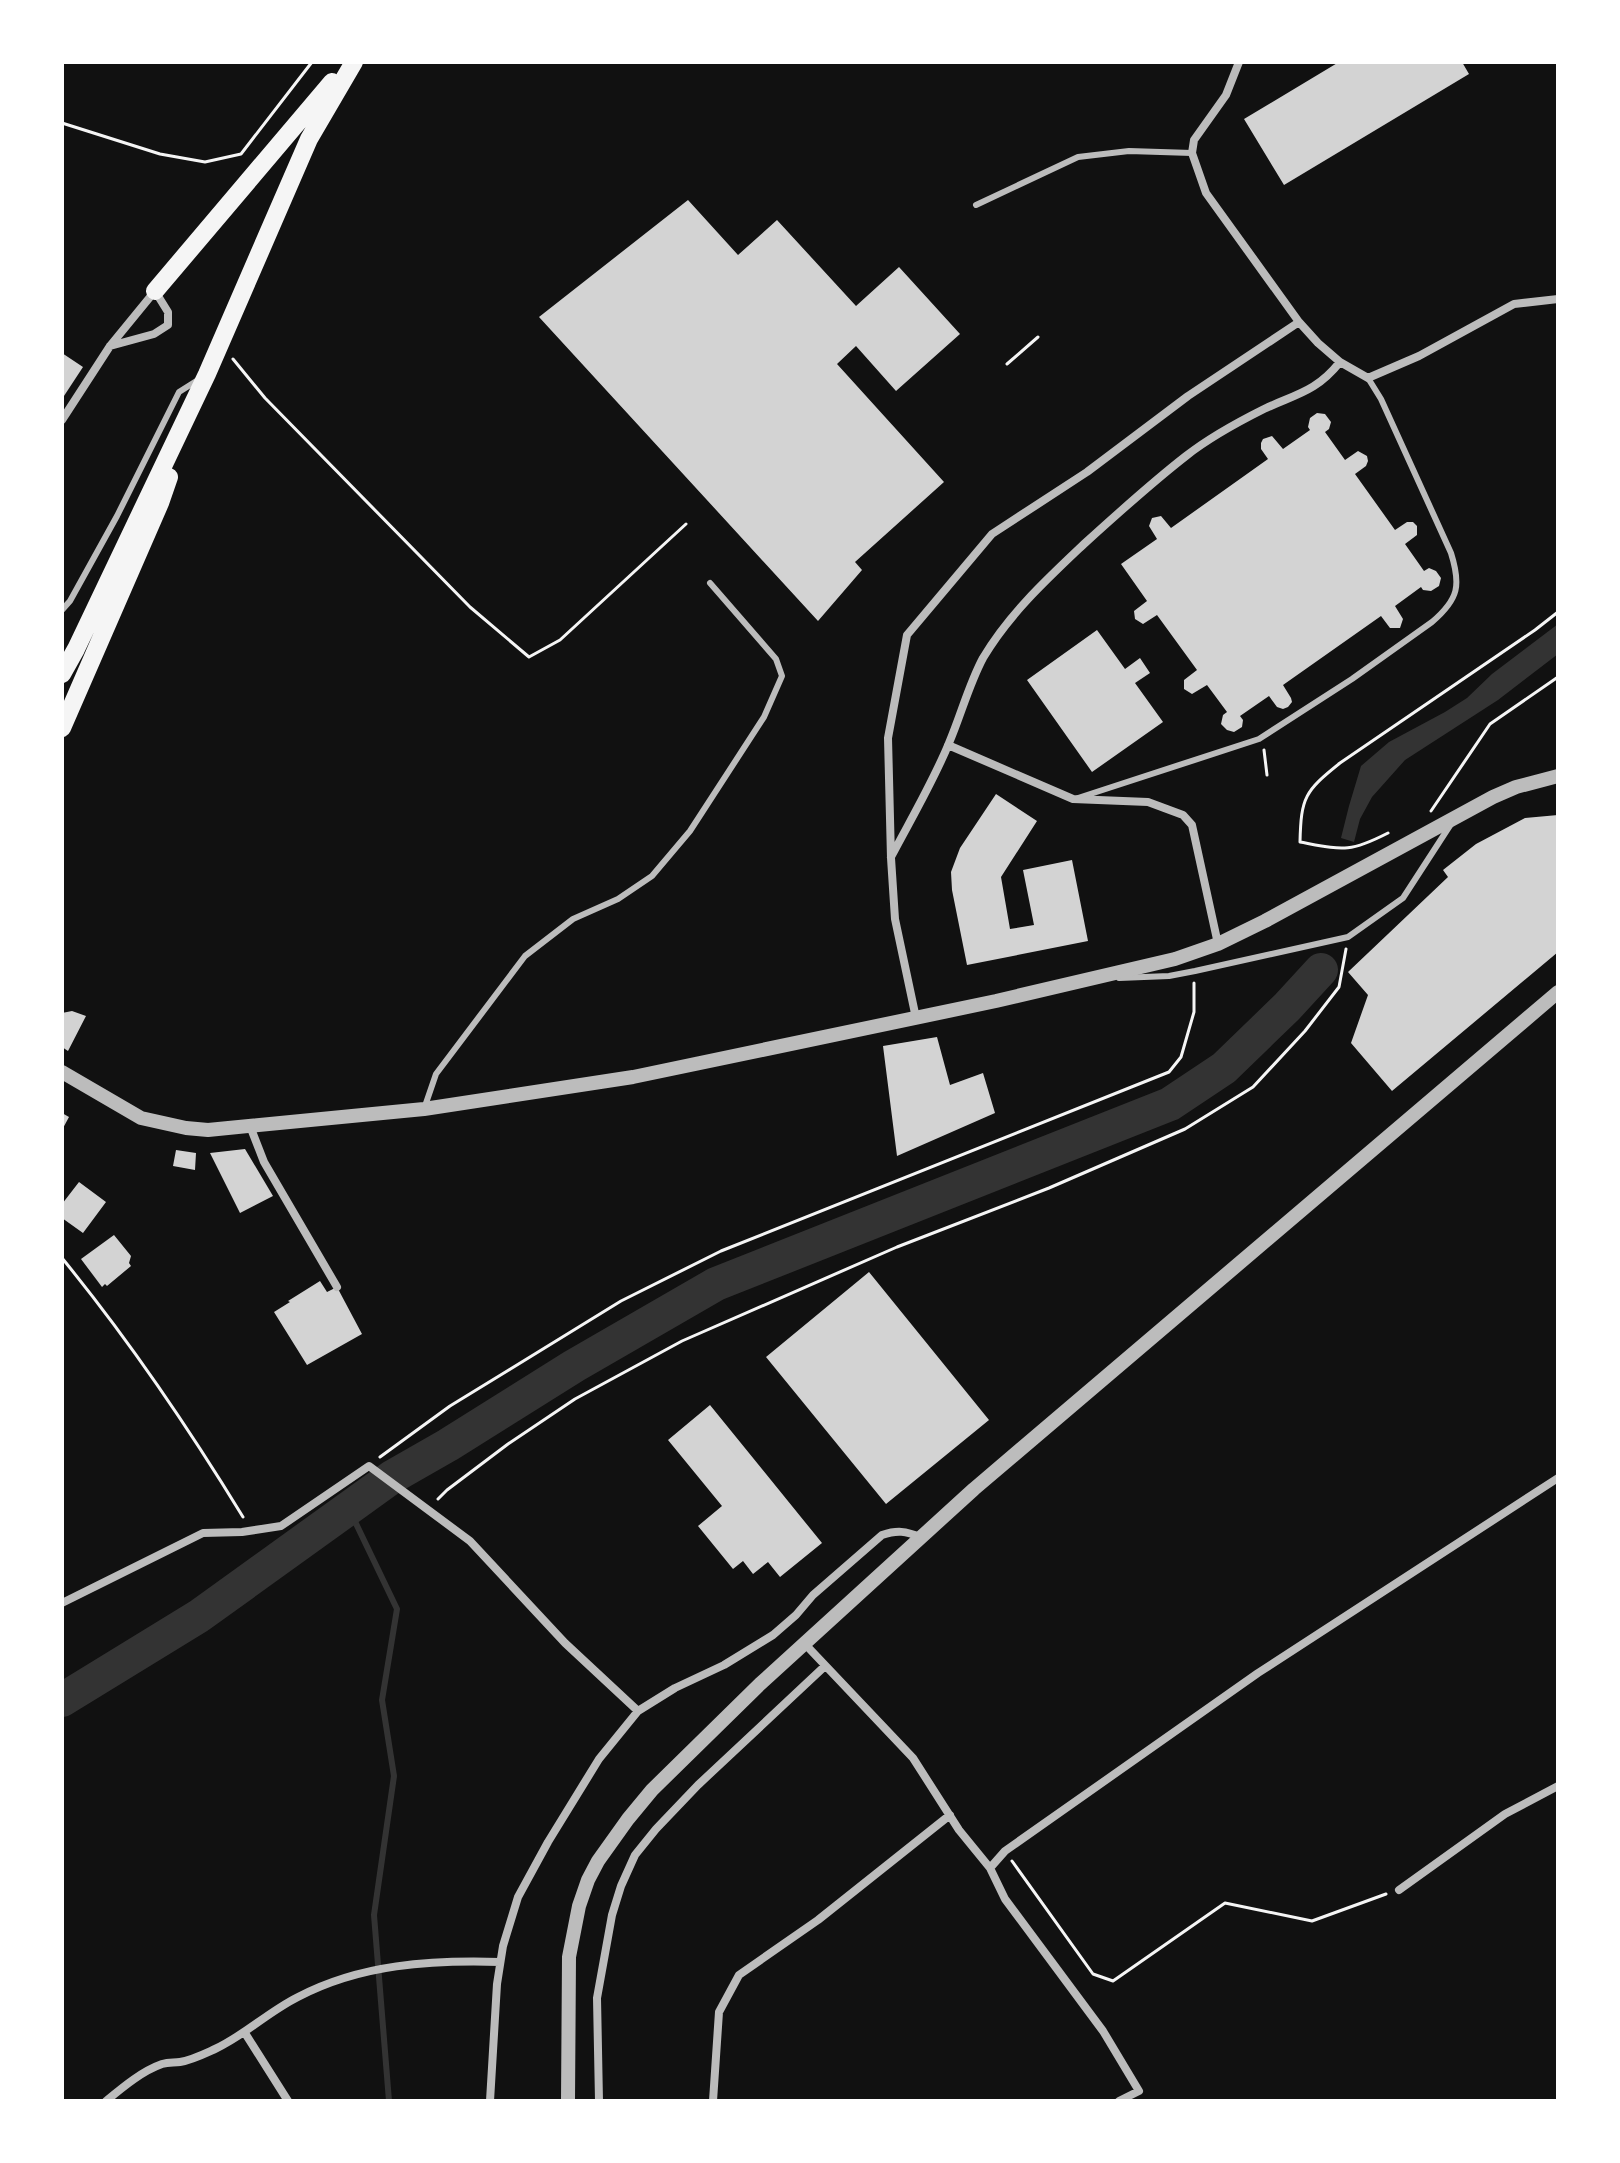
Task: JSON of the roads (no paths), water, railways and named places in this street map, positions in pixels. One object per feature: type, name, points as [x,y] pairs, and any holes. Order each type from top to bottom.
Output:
[{"type":"highway","points":[[155,291],[352,62]]},
{"type":"highway","points":[[62,674],[207,374],[309,139],[352,62]]},
{"type":"highway","points":[[62,728],[160,503],[207,374]]},
{"type":"street","points":[[1239,62],[1226,95],[1194,140],[1192,153],[1206,193],[1299,322],[1340,362],[1368,378],[1419,356],[1514,304],[1558,299]]},
{"type":"street","points":[[62,420],[110,346],[155,291],[168,312],[168,325],[154,334],[110,346]]},
{"type":"street","points":[[916,1018],[895,919],[888,738],[907,635],[992,534],[1087,472],[1188,396],[1299,322]]},
{"type":"street","points":[[891,858],[948,745],[982,660],[1016,613],[1051,575],[1200,444],[1235,423],[1309,391],[1328,377],[1340,362]]},
{"type":"street","points":[[948,745],[1073,799],[1148,802],[1183,815],[1192,825],[1218,944]]},
{"type":"street","points":[[62,1072],[141,1118],[208,1130],[424,1109],[633,1077],[916,1018],[1175,959],[1218,944],[1265,921],[1516,787],[1558,776]]},
{"type":"street","points":[[568,2101],[569,1957],[576,1919],[588,1880],[611,1841],[652,1790],[804,1643],[1021,1448],[1558,992]]},
{"type":"street","points":[[250,1126],[264,1162],[337,1287]]},
{"type":"street","points":[[62,1603],[203,1533],[281,1526],[369,1466],[470,1541],[565,1643],[638,1711]]},
{"type":"street","points":[[990,1868],[1005,1851],[1258,1673],[1558,1478]]},
{"type":"street","points":[[490,2101],[500,1962],[518,1897],[599,1759],[638,1711],[773,1635],[813,1595],[882,1535],[907,1531],[920,1537]]},
{"type":"street","points":[[804,1643],[913,1758],[959,1830],[990,1868],[1005,1899],[1103,2031],[1139,2091],[1119,2101]]},
{"type":"street","points":[[599,2101],[597,1998],[612,1915],[635,1855],[698,1785],[825,1666]]},
{"type":"street","points":[[1399,1890],[1505,1814],[1558,1786]]},
{"type":"street","points":[[713,2101],[719,2012],[739,1975],[818,1920],[950,1815]]},
{"type":"street","points":[[106,2101],[152,2068],[196,2057],[245,2033],[297,1997],[361,1972],[419,1963],[500,1962]]},
{"type":"street","points":[[245,2033],[288,2101]]},
{"type":"lane","points":[[976,205],[1078,157],[1129,151],[1192,153]]},
{"type":"lane","points":[[62,610],[117,516],[179,392],[207,374]]},
{"type":"lane","points":[[1073,799],[1259,739],[1364,671],[1432,622],[1453,600],[1457,575],[1451,553],[1381,399],[1368,378]]},
{"type":"lane","points":[[424,1109],[436,1074],[525,956],[573,919],[618,899],[652,876],[690,831],[764,717],[782,676],[776,659],[710,583]]},
{"type":"lane","points":[[1086,980],[1169,976],[1348,937],[1403,898],[1455,818]]},
{"type":"waterway","points":[[62,1700],[199,1616],[392,1477],[716,1284],[1170,1104],[1224,1068],[1321,970]]},
{"type":"waterway","points":[[349,1509],[397,1609],[382,1700],[394,1776],[374,1915],[389,2101]]}]
